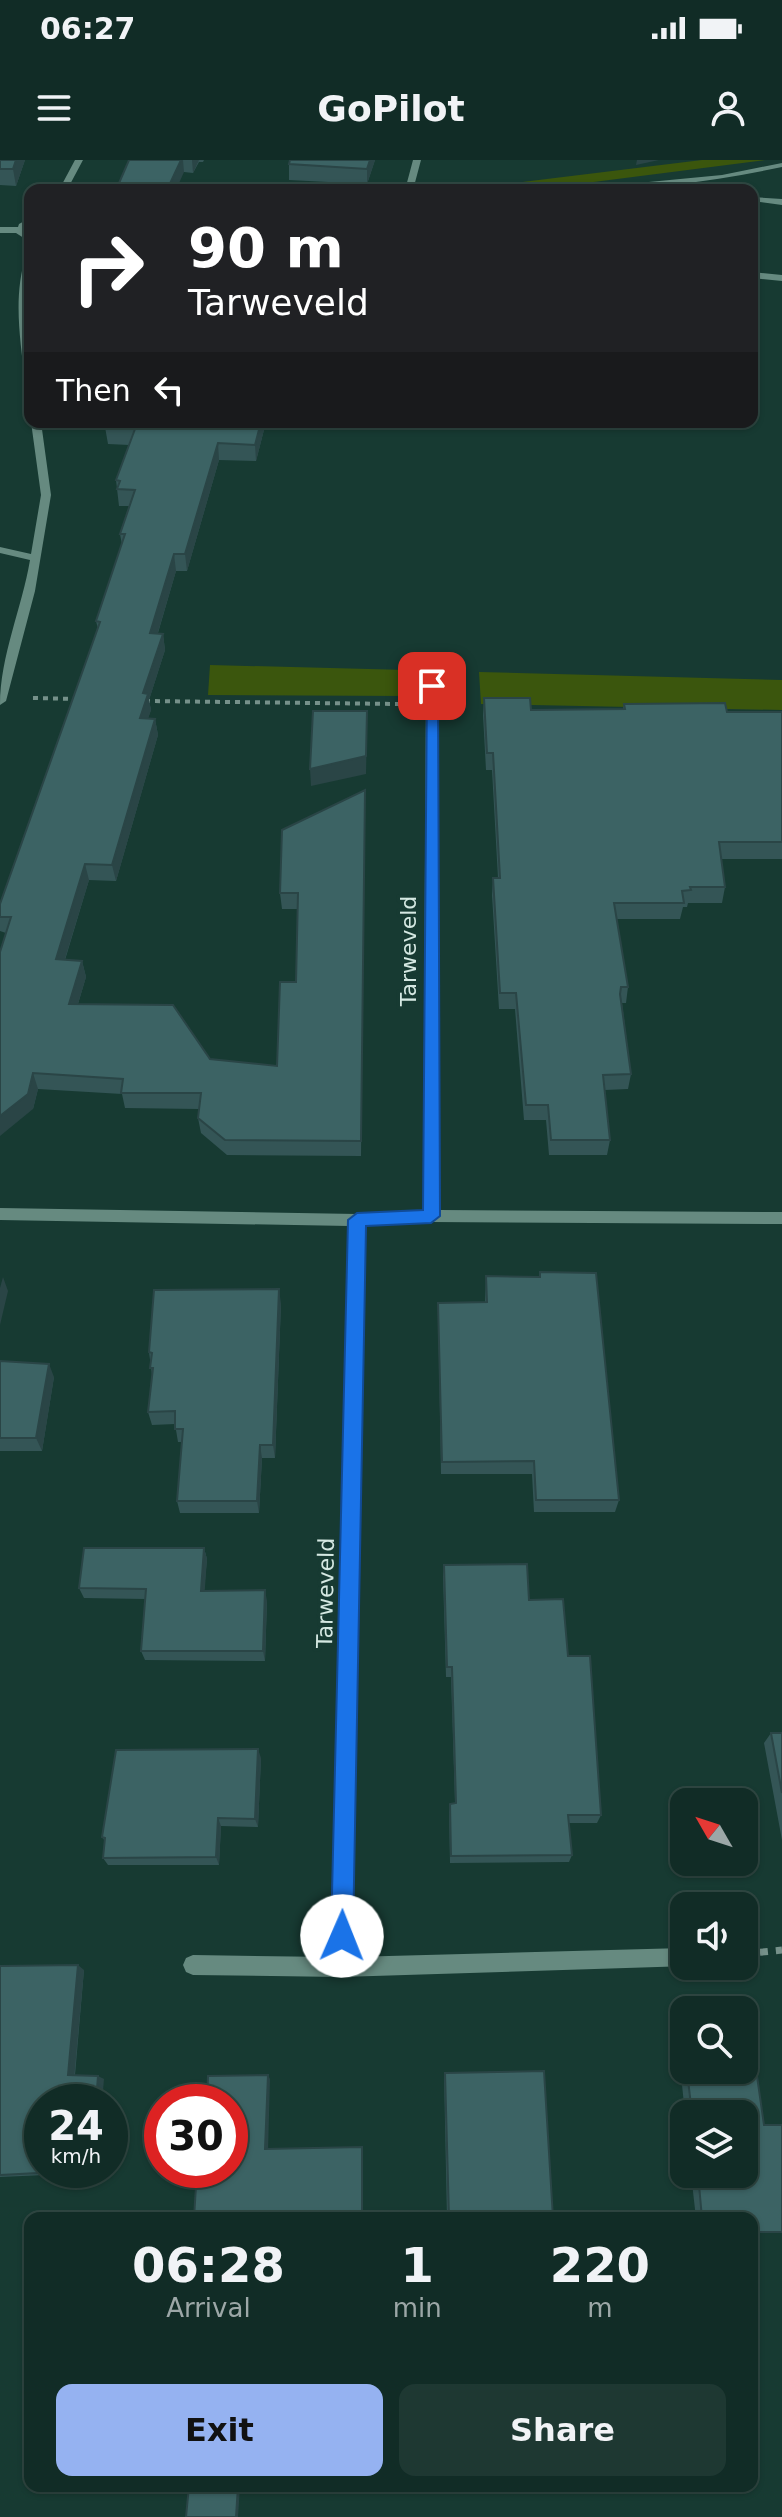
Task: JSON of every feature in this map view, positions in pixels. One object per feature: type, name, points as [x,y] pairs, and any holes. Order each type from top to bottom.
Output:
[{"type":"street","points":[[66,184],[79,160]]},
{"type":"street","points":[[411,184],[417,160]]},
{"type":"street","points":[[649,184],[722,177],[782,165]]},
{"type":"street","points":[[758,200],[782,202]]},
{"type":"street","points":[[0,230],[20,230],[24,226]]},
{"type":"street","points":[[20,230],[24,236]]},
{"type":"street","points":[[758,276],[782,278]]},
{"type":"street","points":[[24,290],[24,317]]},
{"type":"street","points":[[1,699],[15,653],[36,558],[46,495],[37,428]]},
{"type":"street","points":[[0,550],[36,558]]},
{"type":"street","name":"Tarweveld","points":[[431,1216],[432,686]]},
{"type":"street","points":[[0,1214],[357,1220],[431,1216],[782,1218]]},
{"type":"street","name":"Tarweveld","points":[[341,1967],[357,1220]]},
{"type":"street","points":[[193,1965],[341,1967],[670,1958]]},
{"type":"path","points":[[1,699],[81,699]]},
{"type":"path","points":[[145,701],[432,705]]},
{"type":"path","points":[[758,1953],[782,1950]]},
{"type":"green space","points":[[702,160],[765,160],[578,184],[505,184]]},
{"type":"green space","points":[[210,665],[407,670],[406,696],[208,695]]},
{"type":"green space","points":[[479,672],[782,680],[782,710],[481,704]]},
{"type":"building","points":[[0,160],[16,160],[13,169],[0,169]]},
{"type":"building","points":[[129,160],[181,160],[170,184],[119,184]]},
{"type":"building","points":[[290,160],[370,160],[367,169],[289,164]]},
{"type":"building","points":[[120,428],[259,428],[255,445],[218,443],[185,554],[174,554],[150,633],[163,634],[143,693],[148,694],[140,718],[155,719],[112,865],[85,864],[56,959],[82,961],[69,1004],[173,1005],[210,1059],[277,1066],[280,982],[296,982],[298,893],[280,893],[282,830],[365,790],[361,1141],[225,1140],[198,1118],[201,1093],[121,1093],[123,1079],[33,1073],[28,1094],[0,1116],[0,952],[11,917],[0,917],[0,904],[100,622],[96,621],[125,534],[120,534],[135,490],[117,489],[120,481],[116,480],[135,429]]},
{"type":"building","points":[[484,698],[530,698],[531,710],[625,709],[624,704],[725,703],[727,712],[782,712],[782,842],[719,842],[725,887],[690,887],[691,890],[682,891],[684,903],[614,903],[628,987],[621,987],[620,994],[631,1074],[603,1075],[610,1140],[551,1140],[548,1105],[526,1105],[516,993],[500,993],[493,878],[500,878],[493,753],[487,753]]},
{"type":"building","points":[[313,711],[367,711],[366,756],[310,769]]},
{"type":"building","points":[[540,1272],[596,1273],[619,1500],[536,1500],[534,1461],[442,1462],[438,1303],[487,1302],[486,1276],[540,1277]]},
{"type":"building","points":[[279,1289],[273,1445],[260,1445],[257,1501],[177,1501],[183,1429],[175,1429],[175,1411],[148,1412],[153,1368],[150,1368],[152,1353],[149,1352],[154,1290]]},
{"type":"building","points":[[0,1361],[49,1364],[36,1438],[0,1438]]},
{"type":"building","points":[[84,1548],[204,1548],[201,1591],[265,1590],[263,1651],[141,1651],[146,1589],[79,1588]]},
{"type":"building","points":[[527,1564],[529,1600],[563,1599],[568,1656],[590,1656],[601,1815],[568,1815],[572,1855],[451,1856],[450,1804],[456,1803],[452,1667],[447,1667],[444,1565]]},
{"type":"building","points":[[771,1733],[782,1733],[782,1793]]},
{"type":"building","points":[[258,1749],[255,1819],[218,1818],[216,1857],[103,1858],[105,1838],[102,1837],[116,1750]]},
{"type":"building","points":[[78,1965],[68,2075],[98,2076],[97,2084],[24,2084],[24,2174],[0,2175],[0,1966]]},
{"type":"building","points":[[544,2071],[553,2212],[449,2212],[445,2073]]},
{"type":"building","points":[[268,2075],[265,2149],[362,2147],[362,2212],[194,2212],[196,2188],[248,2188],[248,2084],[208,2084],[208,2076]]},
{"type":"building","points":[[758,2083],[764,2125],[782,2125],[782,2232],[758,2232],[758,2212],[701,2212],[699,2188],[758,2188],[758,2100],[690,2100],[689,2084]]},
{"type":"building","points":[[188,2492],[238,2492],[236,2517],[186,2517]]},
{"type":"route","points":[[342,1936],[357,1220],[431,1216],[432,686]]}]
